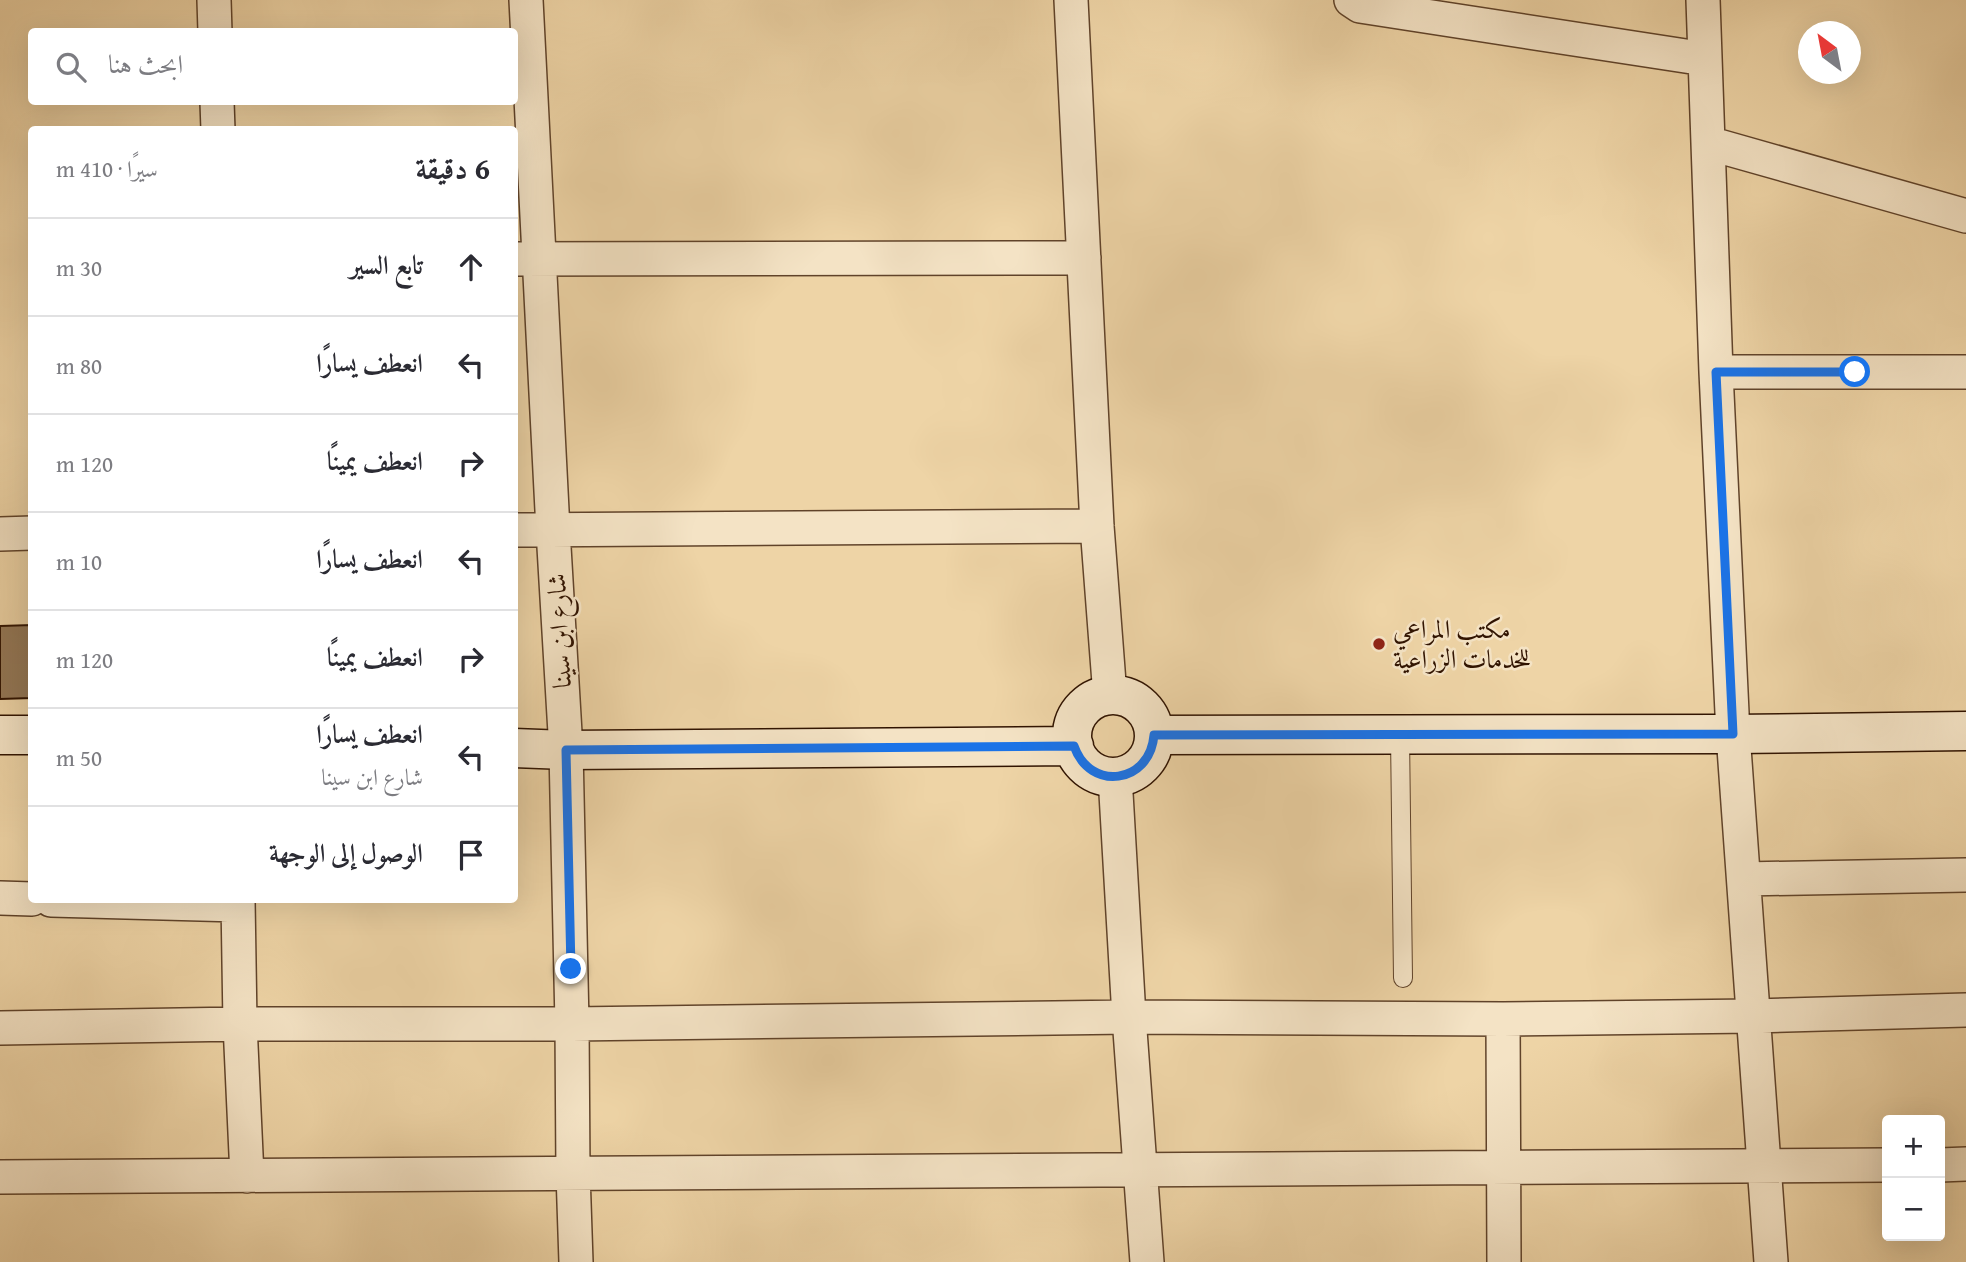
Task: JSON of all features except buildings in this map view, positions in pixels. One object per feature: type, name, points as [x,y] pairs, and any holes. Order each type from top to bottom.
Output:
[{"type":"street","points":[[214,0],[215,28]]},
{"type":"street","name":"شارع ابن سينا","points":[[526,0],[527,259],[553,530],[566,750],[572,1024],[572,1174],[576,1262]]},
{"type":"street","points":[[1071,0],[1097,526],[1110,696]]},
{"type":"street","points":[[1351,0],[1360,6],[1705,59]]},
{"type":"street","points":[[1703,0],[1716,372],[1733,734],[1771,1262]]},
{"type":"street","points":[[217,105],[218,126]]},
{"type":"street","points":[[1708,144],[1966,216]]},
{"type":"street","points":[[527,259],[1084,258]]},
{"type":"street","points":[[1716,372],[1966,372]]},
{"type":"street","points":[[518,530],[1097,526]]},
{"type":"street","points":[[0,534],[28,533]]},
{"type":"street","points":[[1122,696],[1138,704],[1150,718],[1154,735],[1145,761],[1131,772],[1104,776],[1081,762],[1074,746],[1073,727],[1081,711],[1095,699],[1122,696]]},
{"type":"street","points":[[1154,735],[1966,731]]},
{"type":"street","points":[[0,735],[28,736]]},
{"type":"street","points":[[518,748],[1074,746]]},
{"type":"street","points":[[1115,776],[1146,1262]]},
{"type":"street","points":[[1744,879],[1966,876]]},
{"type":"street","points":[[0,898],[28,899]]},
{"type":"street","points":[[238,903],[247,1176]]},
{"type":"street","points":[[0,1028],[1129,1017],[1503,1019],[1966,1010]]},
{"type":"street","points":[[1503,1019],[1504,1262]]},
{"type":"street","points":[[1945,1165],[1966,1164]]},
{"type":"street","points":[[0,1177],[1882,1165]]},
{"type":"lane","points":[[1400,735],[1403,978]]},
{"type":"place","name":"مكتب المراعي للخدمات الزراعية","points":[[1379,644]]},
{"type":"route","points":[[571,969],[566,750],[1074,746],[1081,762],[1088,768],[1104,776],[1114,777],[1131,772],[1145,761],[1150,753],[1154,735],[1733,734],[1716,372],[1855,372]]}]
